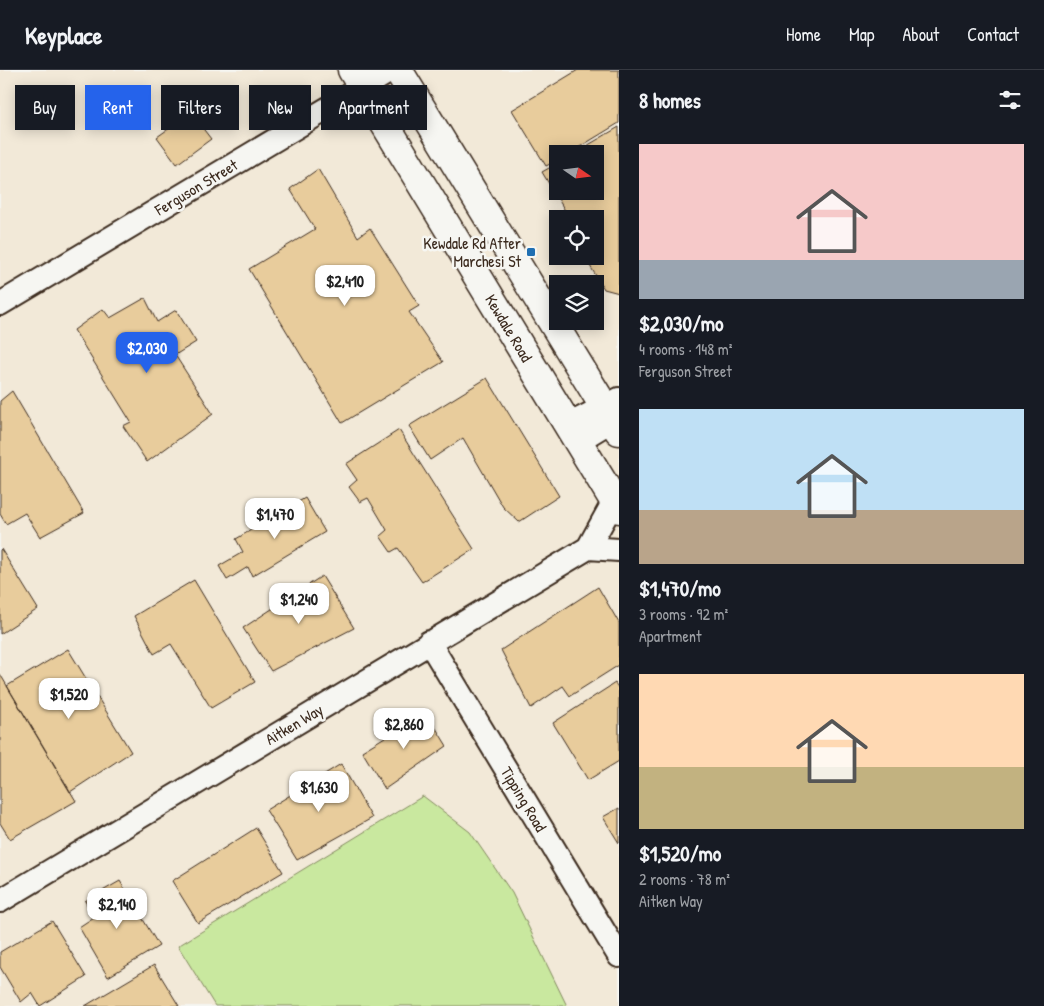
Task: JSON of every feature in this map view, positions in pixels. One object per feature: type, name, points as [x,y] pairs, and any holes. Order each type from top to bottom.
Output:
[{"type":"main road","points":[[398,70],[615,414]]},
{"type":"main road","name":"Kewdale Road","points":[[358,79],[616,505]]},
{"type":"street","name":"Ferguson Street","points":[[0,304],[358,79],[392,70]]},
{"type":"street","points":[[573,433],[615,414]]},
{"type":"street","points":[[616,505],[588,548],[619,550]]},
{"type":"street","name":"Aitken Way","points":[[0,901],[588,548]]},
{"type":"street","name":"Tipping Road","points":[[429,642],[619,956]]},
{"type":"shaded area","points":[[0,70],[619,70],[619,1006],[0,1006]]},
{"type":"green space","points":[[423,796],[470,832],[512,893],[567,1006],[215,1006],[178,946]]},
{"type":"building","points":[[578,70],[619,70],[619,123],[583,145],[549,145],[549,164],[546,166],[512,110]]},
{"type":"building","points":[[619,127],[619,293],[604,289],[604,275],[596,275],[589,265],[604,265],[604,210],[565,210],[559,200],[604,200],[604,145],[588,145]]},
{"type":"building","points":[[167,130],[204,130],[211,139],[177,164],[157,137]]},
{"type":"building","points":[[549,168],[549,184],[542,172]]},
{"type":"building","points":[[318,169],[358,237],[370,228],[419,306],[409,312],[443,362],[342,423],[249,269],[315,229],[290,189]]},
{"type":"building","points":[[145,298],[157,322],[176,310],[196,342],[175,355],[213,414],[147,462],[123,426],[131,422],[74,330],[103,309],[110,318]]},
{"type":"building","points":[[487,378],[559,496],[519,522],[503,507],[463,438],[430,460],[409,426]]},
{"type":"building","points":[[12,391],[84,513],[40,537],[25,513],[6,524],[0,514],[0,401]]},
{"type":"building","points":[[399,430],[474,549],[422,582],[398,548],[391,552],[380,536],[387,530],[368,498],[360,502],[349,487],[357,480],[346,464]]},
{"type":"building","points":[[305,498],[325,532],[252,576],[248,567],[227,580],[219,566],[243,552],[236,539]]},
{"type":"building","points":[[0,550],[38,609],[0,634]]},
{"type":"building","points":[[322,576],[354,628],[271,671],[243,628]]},
{"type":"building","points":[[194,580],[255,682],[211,708],[171,644],[154,654],[134,616]]},
{"type":"building","points":[[598,587],[619,623],[619,665],[570,696],[563,686],[531,708],[501,650]]},
{"type":"building","points":[[68,649],[131,752],[70,792],[7,686]]},
{"type":"building","points":[[0,674],[76,801],[10,839],[0,823]]},
{"type":"building","points":[[615,683],[619,689],[619,761],[588,780],[553,723]]},
{"type":"building","points":[[426,712],[447,746],[385,789],[362,751]]},
{"type":"building","points":[[341,764],[372,818],[297,860],[266,810]]},
{"type":"building","points":[[619,808],[619,843],[603,817]]},
{"type":"building","points":[[256,828],[283,872],[198,923],[172,881]]},
{"type":"building","points":[[120,881],[159,946],[108,977],[79,927],[94,917],[85,901]]},
{"type":"building","points":[[52,921],[86,977],[40,1006],[32,993],[21,1002],[0,967],[0,952]]},
{"type":"building","points":[[154,965],[179,1006],[85,1006]]},
{"type":"place","name":"Kewdale Rd After Marchesi St","points":[[531,252]]}]
